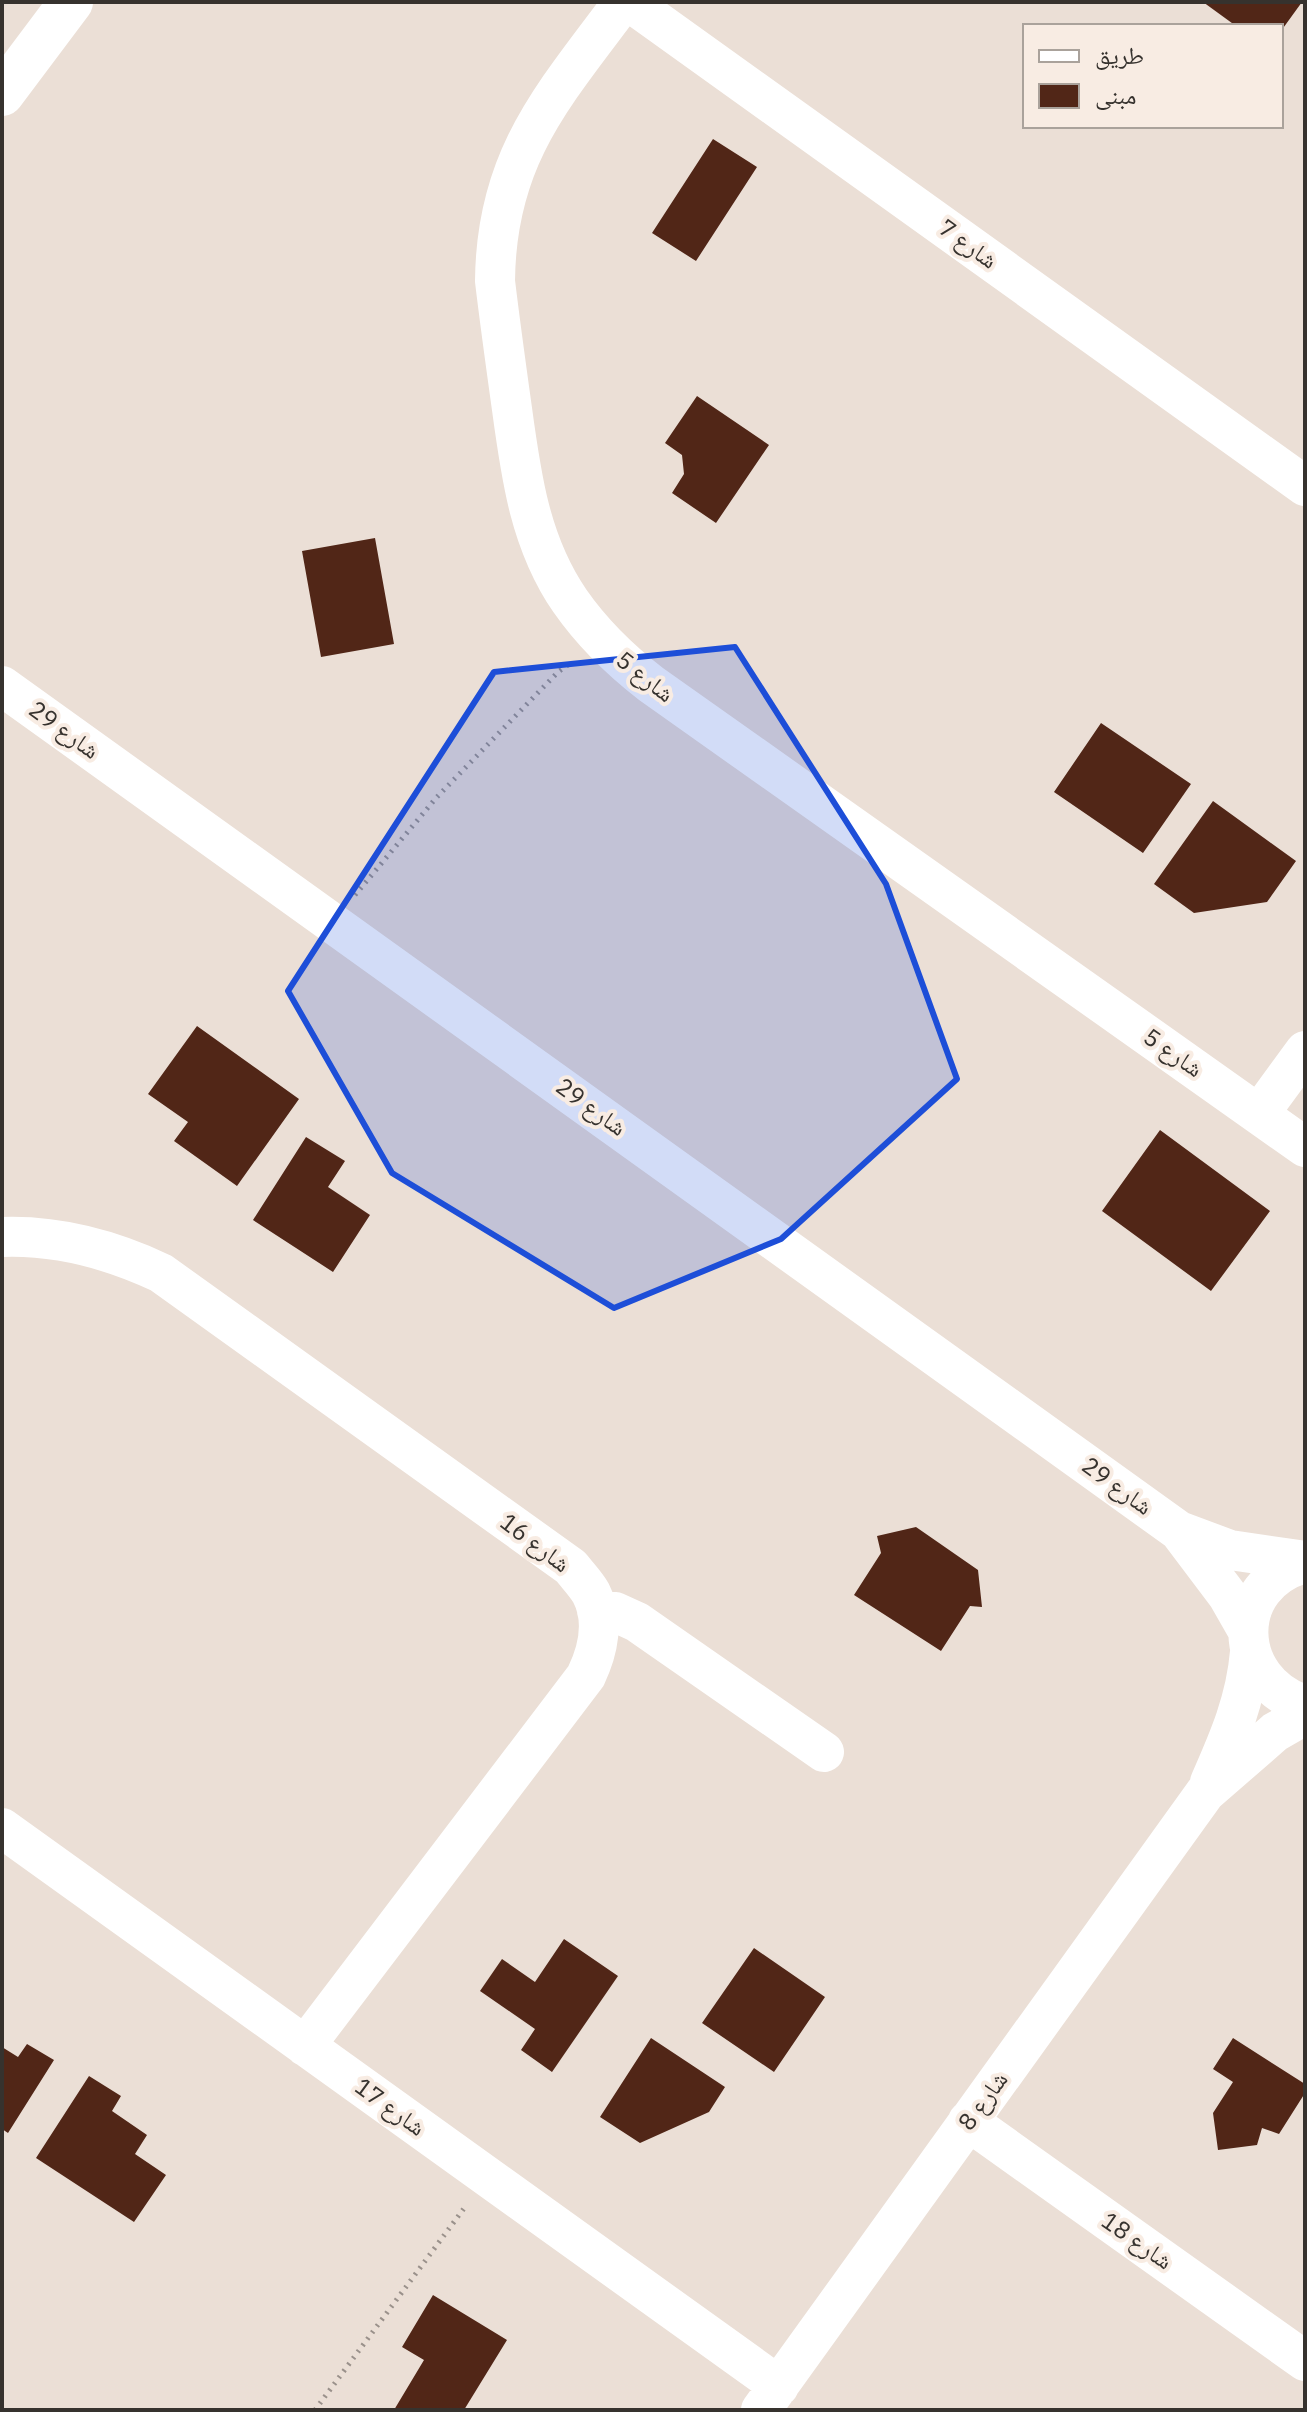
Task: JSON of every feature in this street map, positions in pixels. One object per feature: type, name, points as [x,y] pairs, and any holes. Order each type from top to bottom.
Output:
[{"type":"main road","points":[[2,94],[71,2]]},
{"type":"street","name":"شارع 5","points":[[623,2],[554,95],[516,162],[504,199],[495,254],[495,281],[521,479],[531,521],[547,561],[568,599],[602,641],[651,684],[1305,1147]]},
{"type":"street","name":"شارع 7","points":[[630,2],[1305,486]]},
{"type":"street","name":"شارع 29","points":[[2,686],[1179,1531],[1230,1550],[1305,1562]]},
{"type":"street","points":[[1259,1114],[1305,1051]]},
{"type":"street","name":"شارع 16","points":[[2,1237],[64,1240],[104,1250],[161,1273],[571,1567],[591,1593],[597,1611]]},
{"type":"street","name":"شارع 29","points":[[1179,1531],[1228,1596],[1249,1642],[1258,1671],[1271,1687],[1288,1700],[1305,1705]]},
{"type":"street","name":"شارع 8","points":[[770,2398],[1205,1793],[1237,1722],[1248,1676],[1251,1611],[1274,1577],[1305,1562]]},
{"type":"street","points":[[305,2046],[586,1676],[597,1648],[597,1611],[615,1612],[637,1622],[824,1752]]},
{"type":"street","name":"شارع 8","points":[[1205,1793],[1275,1732],[1305,1715]]},
{"type":"street","name":"شارع 17","points":[[2,1828],[487,2177],[770,2398]]},
{"type":"street","name":"شارع 18","points":[[968,2121],[1305,2361]]},
{"type":"path","points":[[332,922],[436,798],[558,672],[602,641]]},
{"type":"path","points":[[315,2410],[487,2177]]},
{"type":"highlighted area","points":[[735,647],[886,884],[957,1079],[781,1239],[614,1308],[392,1173],[288,991],[494,672]]},
{"type":"building","points":[[1203,2],[1302,2],[1283,28],[1283,24],[1233,24]]},
{"type":"building","points":[[713,139],[757,167],[696,261],[652,233]]},
{"type":"building","points":[[697,396],[769,445],[716,523],[672,493],[684,474],[682,455],[665,443]]},
{"type":"building","points":[[375,538],[394,644],[321,657],[302,551]]},
{"type":"building","points":[[1101,723],[1191,784],[1143,853],[1054,792]]},
{"type":"building","points":[[1213,801],[1296,861],[1267,902],[1194,913],[1154,884]]},
{"type":"building","points":[[197,1026],[299,1099],[237,1186],[174,1141],[188,1122],[148,1094]]},
{"type":"building","points":[[1160,1130],[1270,1211],[1211,1291],[1102,1211]]},
{"type":"building","points":[[306,1137],[345,1161],[328,1187],[370,1215],[333,1272],[253,1220]]},
{"type":"building","points":[[916,1527],[978,1570],[982,1607],[970,1606],[941,1651],[854,1595],[881,1553],[877,1536]]},
{"type":"building","points":[[564,1939],[618,1976],[552,2072],[521,2050],[535,2029],[480,1991],[502,1959],[535,1982]]},
{"type":"building","points":[[754,1948],[825,1997],[774,2072],[702,2023]]},
{"type":"building","points":[[651,2038],[725,2087],[709,2112],[640,2143],[600,2117]]},
{"type":"building","points":[[1233,2038],[1305,2084],[1305,2093],[1279,2134],[1262,2128],[1257,2145],[1218,2150],[1213,2113],[1233,2082],[1213,2069]]},
{"type":"building","points":[[27,2044],[54,2060],[8,2133],[2,2129],[2,2047],[18,2057]]},
{"type":"building","points":[[89,2076],[121,2096],[112,2111],[147,2135],[135,2154],[166,2175],[134,2222],[36,2158]]},
{"type":"building","points":[[433,2295],[507,2340],[464,2410],[394,2410],[424,2360],[402,2347]]}]
